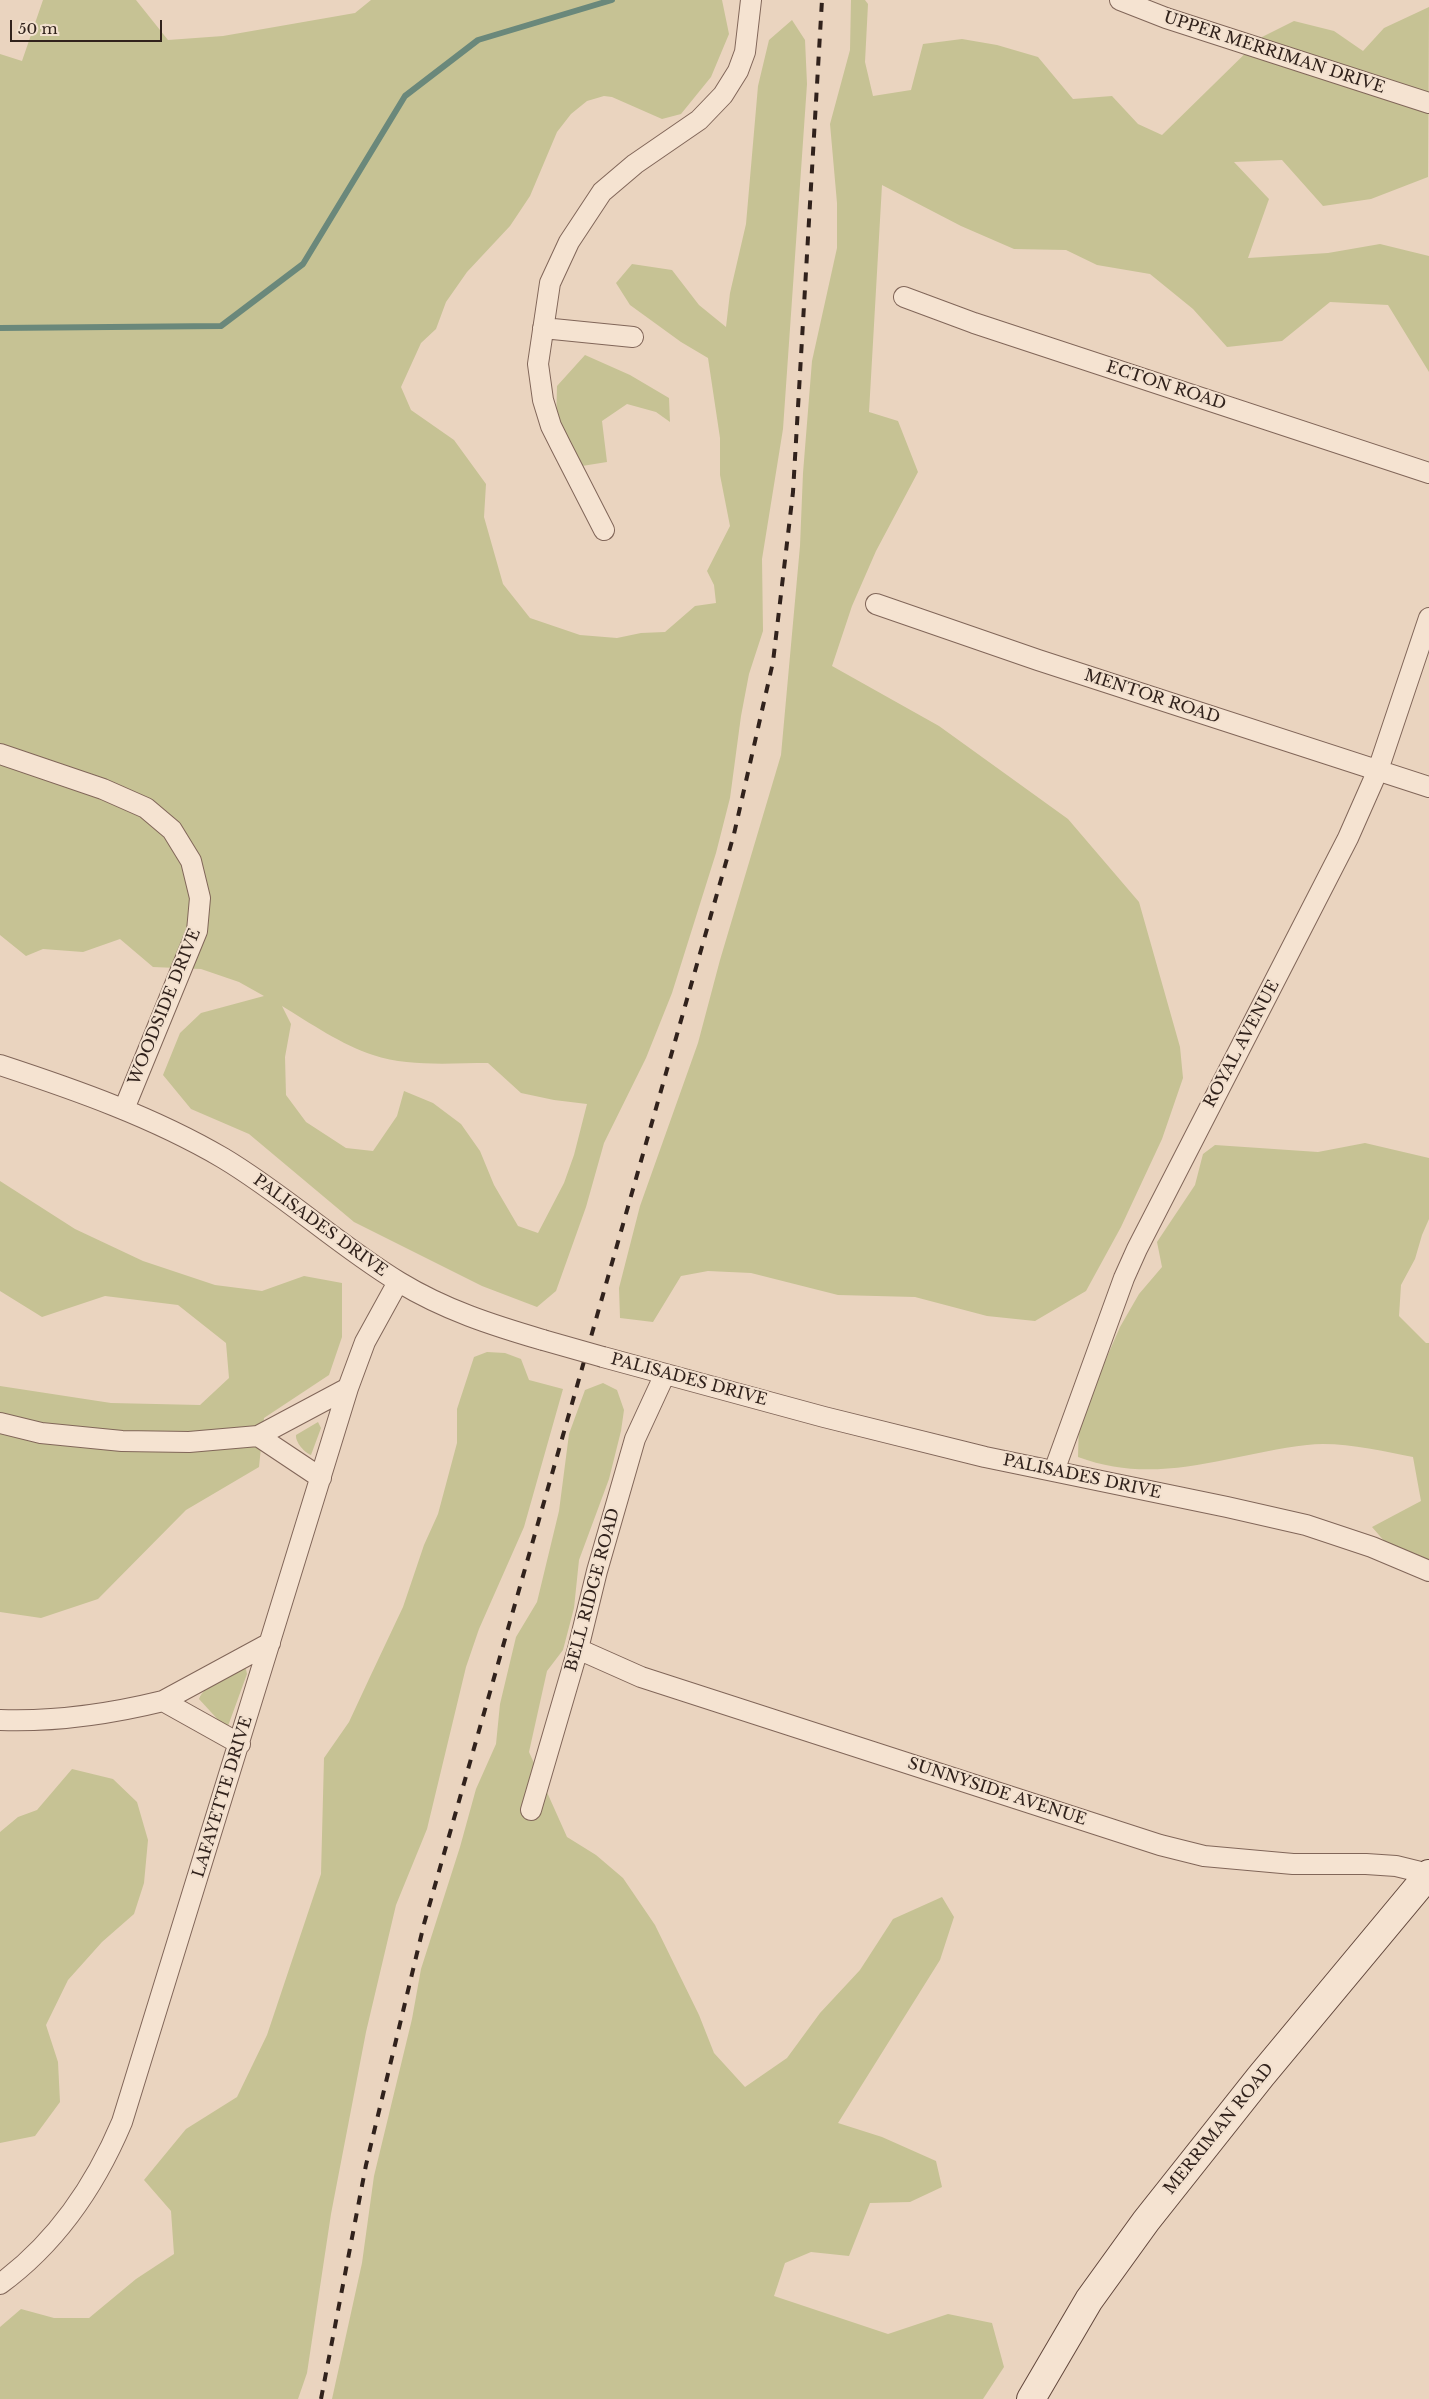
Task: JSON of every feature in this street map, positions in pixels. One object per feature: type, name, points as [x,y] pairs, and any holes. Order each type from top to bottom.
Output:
[{"type":"main road","name":"MERRIMAN ROAD","points":[[1031,2399],[1094,2293],[1146,2222],[1261,2076],[1429,1874]]},
{"type":"street","points":[[604,530],[554,433],[543,400],[538,364],[550,283],[569,242],[602,192],[635,164],[699,120],[724,95],[738,71],[745,52],[751,0]]},
{"type":"street","name":"UPPER MERRIMAN DRIVE","points":[[1120,0],[1166,18],[1429,103]]},
{"type":"street","name":"ECTON ROAD","points":[[904,297],[974,323],[1429,473]]},
{"type":"street","points":[[543,328],[633,337]]},
{"type":"street","name":"MENTOR ROAD","points":[[876,604],[1038,660],[1429,787]]},
{"type":"street","name":"ROYAL AVENUE","points":[[1054,1471],[1124,1278],[1137,1249],[1348,838],[1378,770],[1429,618]]},
{"type":"street","name":"WOODSIDE DRIVE","points":[[0,754],[103,789],[146,808],[172,830],[191,861],[200,898],[197,930],[124,1109]]},
{"type":"street","name":"PALISADES DRIVE","points":[[0,1064],[124,1109],[186,1138],[264,1184],[398,1282],[472,1319],[824,1417],[984,1457],[1227,1506],[1306,1525],[1372,1547],[1429,1571]]},
{"type":"street","name":"LAFAYETTE DRIVE","points":[[0,2284],[19,2270],[61,2226],[94,2180],[110,2152],[122,2122],[240,1744],[348,1388],[365,1342],[398,1282]]},
{"type":"street","name":"BELL RIDGE ROAD","points":[[530,1810],[578,1649],[597,1571],[635,1439],[665,1374]]},
{"type":"street","points":[[0,1423],[41,1432],[122,1441],[189,1442],[258,1436],[348,1388]]},
{"type":"street","points":[[258,1436],[321,1478]]},
{"type":"street","points":[[0,1720],[39,1721],[74,1718],[136,1708],[163,1701],[270,1643]]},
{"type":"street","name":"SUNNYSIDE AVENUE","points":[[578,1649],[641,1677],[1160,1845],[1204,1856],[1293,1864],[1396,1866],[1429,1874]]},
{"type":"street","points":[[163,1701],[240,1744]]},
{"type":"shaded area","points":[[43,0],[136,0],[168,40],[223,36],[355,13],[371,0],[722,0],[729,34],[711,77],[681,114],[662,119],[612,97],[604,96],[587,101],[571,114],[557,132],[530,196],[510,226],[467,272],[446,302],[436,329],[421,343],[401,387],[411,410],[454,440],[486,484],[484,517],[503,584],[530,618],[580,635],[617,638],[641,633],[665,632],[695,606],[716,603],[714,585],[707,571],[730,526],[720,475],[720,438],[708,358],[681,342],[630,305],[616,283],[632,264],[672,270],[699,305],[726,327],[730,293],[746,224],[758,86],[769,40],[792,20],[805,40],[807,84],[783,429],[762,559],[763,631],[749,674],[741,716],[730,798],[716,853],[672,993],[646,1058],[604,1143],[586,1207],[556,1291],[537,1307],[482,1286],[354,1222],[249,1134],[191,1109],[163,1075],[180,1033],[201,1013],[264,996],[239,982],[201,969],[153,967],[120,939],[83,952],[43,949],[26,956],[0,935],[0,54],[22,61]],"holes":[[[282,1006],[338,1040],[373,1055],[415,1063],[488,1063],[521,1093],[587,1104],[574,1155],[564,1183],[538,1233],[518,1226],[494,1185],[480,1151],[461,1124],[433,1103],[404,1091],[397,1116],[373,1151],[346,1148],[306,1122],[286,1095],[285,1057],[291,1024]]]},
{"type":"shaded area","points":[[851,0],[865,0],[868,4],[865,62],[873,96],[911,90],[923,44],[962,39],[997,45],[1038,57],[1073,99],[1112,96],[1138,124],[1162,135],[1262,37],[1294,21],[1334,31],[1363,51],[1384,28],[1429,7],[1428,177],[1371,199],[1323,206],[1282,160],[1234,162],[1269,199],[1248,258],[1328,253],[1380,244],[1429,256],[1429,372],[1388,305],[1330,302],[1282,341],[1227,347],[1193,309],[1150,274],[1097,265],[1066,250],[1014,249],[961,226],[882,185],[869,412],[898,421],[918,472],[876,551],[852,606],[832,666],[939,726],[1068,819],[1139,902],[1180,1047],[1183,1078],[1162,1139],[1121,1227],[1086,1291],[1035,1321],[987,1316],[915,1297],[838,1295],[751,1273],[708,1271],[681,1276],[653,1322],[620,1318],[619,1288],[640,1206],[698,1043],[720,960],[781,755],[800,546],[803,473],[812,361],[837,248],[837,203],[830,124],[850,50]]},
{"type":"shaded area","points":[[585,355],[630,375],[669,398],[670,422],[656,412],[627,404],[602,421],[607,462],[582,466],[556,426],[557,386]]},
{"type":"shaded area","points":[[1365,1143],[1429,1158],[1429,1219],[1415,1259],[1401,1285],[1399,1316],[1426,1343],[1429,1343],[1429,1560],[1399,1558],[1372,1527],[1421,1501],[1413,1457],[1360,1447],[1319,1444],[1278,1449],[1193,1466],[1165,1469],[1136,1469],[1108,1465],[1078,1457],[1079,1421],[1120,1327],[1139,1294],[1162,1267],[1157,1242],[1195,1185],[1203,1154],[1215,1145],[1318,1152]]},
{"type":"shaded area","points":[[0,1181],[75,1229],[143,1261],[215,1285],[262,1291],[304,1276],[342,1283],[342,1337],[329,1375],[264,1418],[259,1467],[186,1510],[98,1599],[41,1618],[0,1612],[0,1386],[111,1403],[200,1405],[229,1378],[226,1343],[178,1305],[105,1296],[42,1317],[0,1291]]},
{"type":"shaded area","points":[[487,1352],[505,1353],[521,1359],[529,1380],[563,1389],[524,1527],[479,1629],[466,1667],[427,1829],[396,1905],[366,2032],[331,2214],[307,2373],[298,2399],[0,2399],[0,2327],[21,2309],[54,2318],[89,2318],[136,2279],[174,2254],[171,2211],[144,2180],[186,2129],[237,2097],[267,2035],[321,1874],[324,1758],[349,1722],[403,1607],[424,1545],[438,1514],[457,1443],[457,1409],[474,1357]]},
{"type":"shaded area","points":[[603,1383],[617,1390],[624,1410],[621,1431],[609,1479],[579,1560],[574,1608],[563,1650],[547,1671],[529,1752],[567,1837],[596,1855],[623,1878],[655,1925],[699,2015],[714,2053],[745,2087],[787,2058],[820,2013],[860,1970],[893,1919],[942,1897],[954,1917],[940,1960],[838,2123],[882,2137],[936,2161],[942,2187],[910,2202],[870,2203],[849,2256],[811,2252],[785,2263],[774,2296],[888,2334],[948,2314],[992,2323],[1004,2367],[983,2399],[332,2399],[362,2263],[374,2176],[412,2019],[421,1969],[460,1847],[476,1789],[496,1744],[500,1704],[516,1637],[537,1602],[559,1511],[569,1434],[585,1390]]},
{"type":"shaded area","points":[[318,1422],[321,1428],[311,1455],[301,1447],[296,1435]]},
{"type":"shaded area","points":[[240,1669],[246,1669],[247,1674],[228,1726],[221,1723],[199,1699],[211,1685]]},
{"type":"shaded area","points":[[72,1769],[113,1779],[137,1802],[148,1840],[144,1883],[134,1914],[102,1942],[68,1980],[46,2025],[58,2062],[60,2102],[35,2136],[0,2143],[0,1832],[18,1817],[37,1810]]},
{"type":"waterway","points":[[0,328],[221,326],[303,264],[405,96],[478,40],[612,0]]},
{"type":"railway","points":[[321,2399],[366,2165],[424,1924],[734,834],[773,662],[793,492],[822,0]]}]
